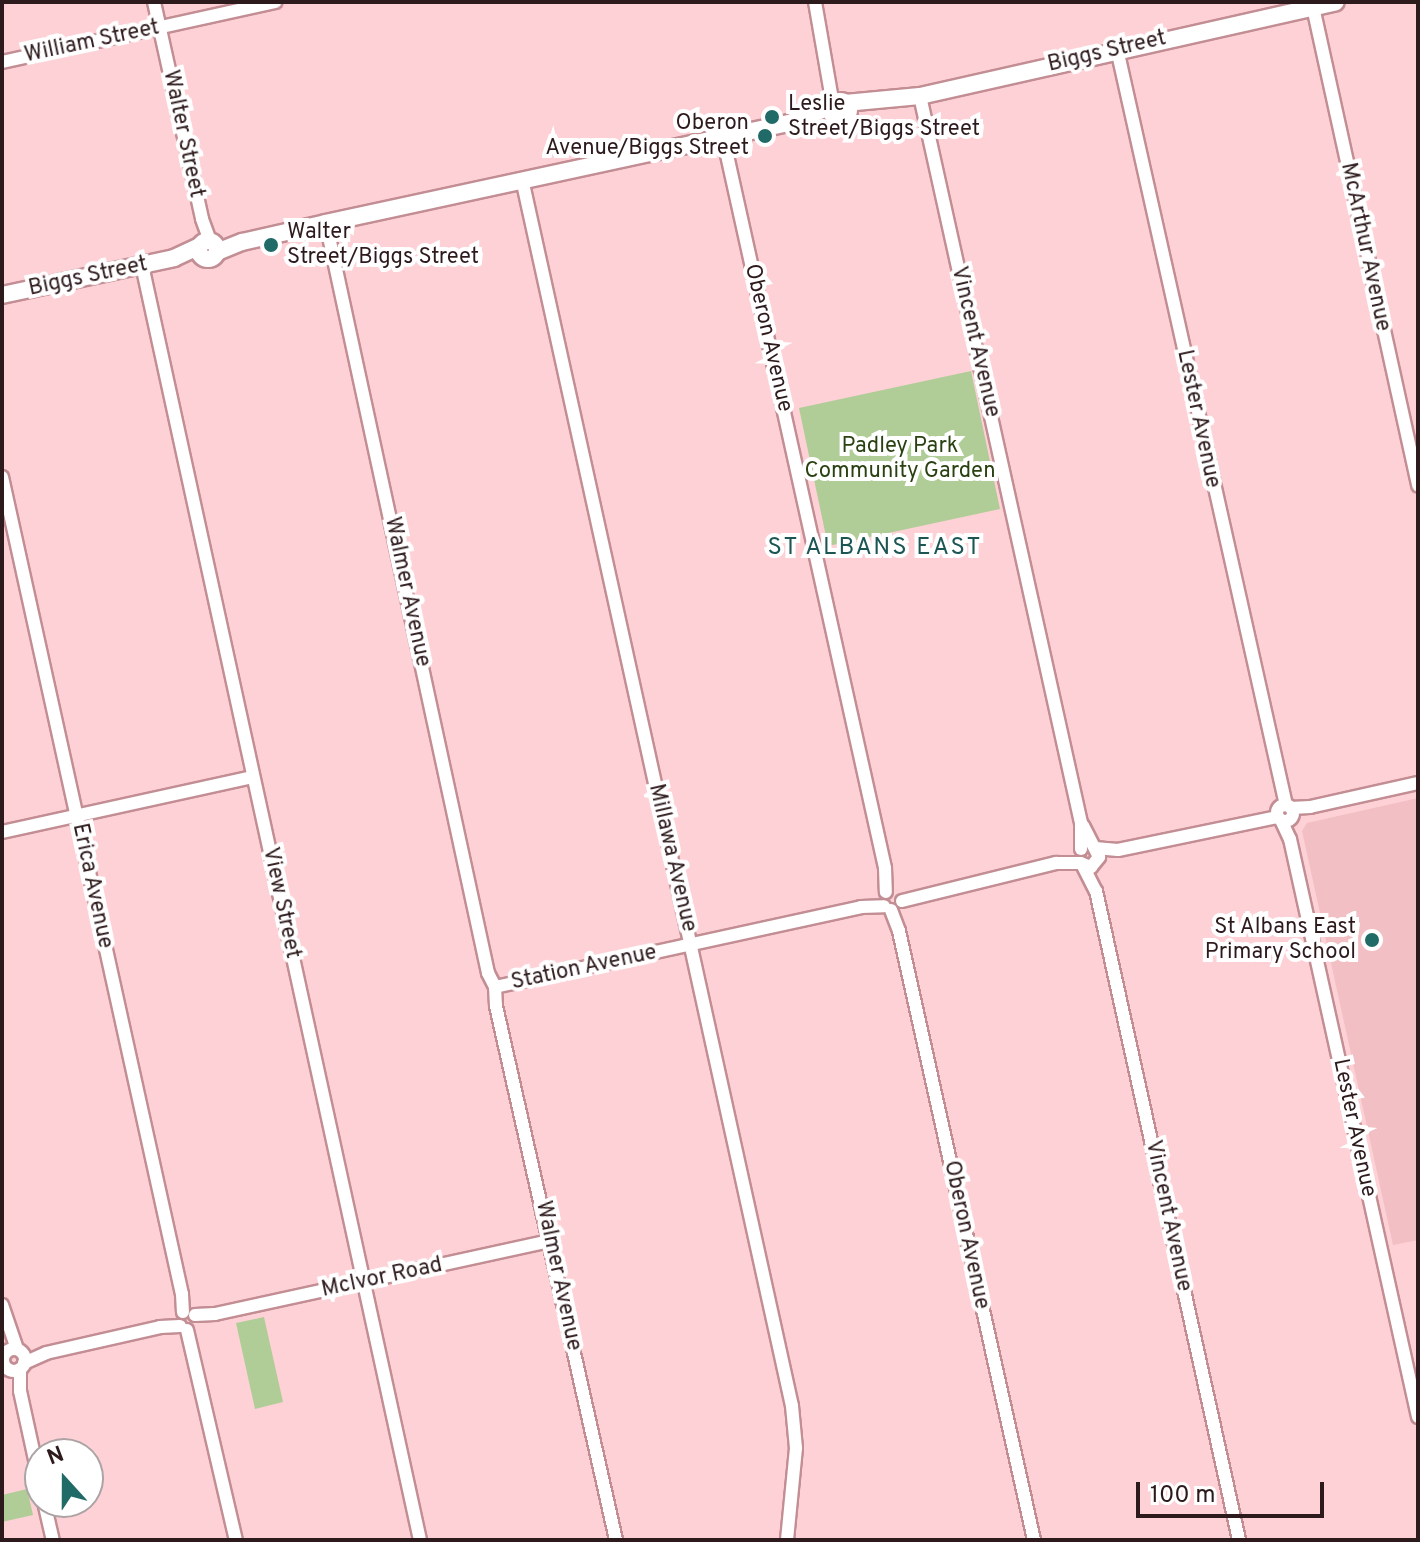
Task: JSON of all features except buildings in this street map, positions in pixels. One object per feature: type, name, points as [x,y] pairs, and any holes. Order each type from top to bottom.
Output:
[{"type":"street","name":"Walter Street","points":[[154,2],[208,247]]},
{"type":"street","name":"William Street","points":[[2,62],[276,2]]},
{"type":"street","points":[[815,2],[839,109]]},
{"type":"street","name":"Biggs Street","points":[[2,295],[174,258],[208,247],[792,122],[839,109],[920,96],[1117,49],[1336,2]]},
{"type":"street","name":"McArthur Avenue","points":[[1313,7],[1418,486]]},
{"type":"street","name":"Lester Avenue","points":[[1117,49],[1418,1417]]},
{"type":"street","name":"Vincent Avenue","points":[[920,96],[1239,1540]]},
{"type":"street","name":"Oberon Avenue","points":[[723,137],[1034,1540]]},
{"type":"street","name":"Millawa Avenue","points":[[522,179],[792,1406],[796,1448],[787,1540]]},
{"type":"street","name":"Walmer Avenue","points":[[326,223],[488,973],[499,986],[499,1012],[616,1540]]},
{"type":"street","name":"View Street","points":[[142,265],[420,1540]]},
{"type":"street","name":"Erica Avenue","points":[[2,477],[236,1540]]},
{"type":"street","points":[[2,832],[253,777]]},
{"type":"street","name":"Station Avenue","points":[[499,986],[1418,783]]},
{"type":"street","name":"McIvor Road","points":[[11,1360],[550,1241]]},
{"type":"street","points":[[2,1305],[7,1326],[4,1330],[30,1438]]},
{"type":"street","points":[[48,1518],[53,1540]]},
{"type":"shaded area","name":"St Albans East Primary School","points":[[1418,798],[1418,1240],[1393,1245],[1302,831],[1307,823]]},
{"type":"green space","name":"Padley Park Community Garden","points":[[971,371],[1000,509],[828,546],[799,408]]},
{"type":"green space","points":[[264,1317],[283,1402],[255,1409],[236,1323]]},
{"type":"green space","points":[[24,1490],[24,1517],[2,1522],[2,1495]]},
{"type":"place","name":"Leslie Street/Biggs Street","points":[[772,117]]},
{"type":"place","name":"Oberon Avenue/Biggs Street","points":[[765,136]]},
{"type":"place","name":"Walter Street/Biggs Street","points":[[271,245]]},
{"type":"place","name":"St Albans East Primary School","points":[[1372,940]]},
{"type":"district","name":"ST ALBANS EAST","points":[[875,549]]}]
